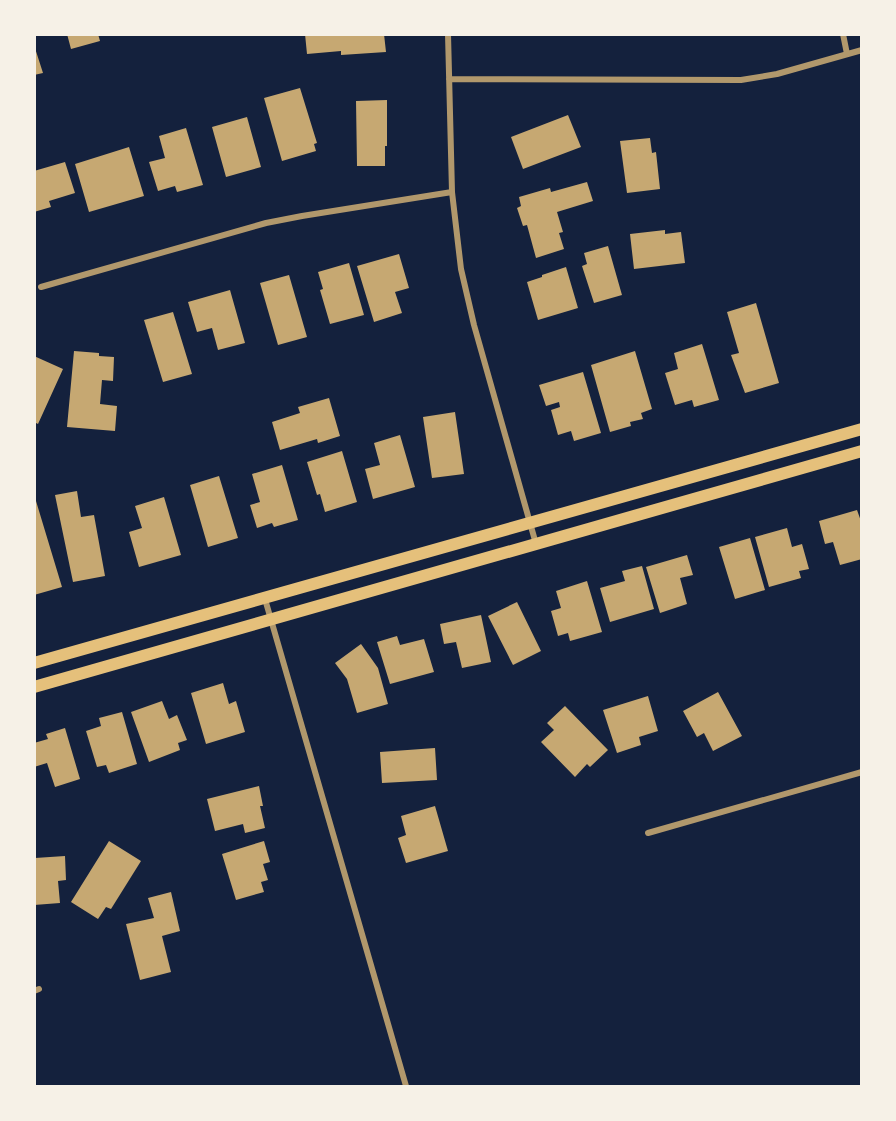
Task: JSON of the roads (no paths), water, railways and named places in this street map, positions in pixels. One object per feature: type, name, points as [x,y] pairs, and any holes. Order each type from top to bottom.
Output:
[{"type":"main road","points":[[34,663],[861,429]]},
{"type":"main road","points":[[34,687],[861,451]]},
{"type":"street","points":[[448,34],[452,192],[461,268],[474,325],[536,543]]},
{"type":"street","points":[[843,34],[847,54]]},
{"type":"street","points":[[449,79],[741,80],[777,74],[861,50]]},
{"type":"street","points":[[40,287],[266,223],[452,192]]},
{"type":"street","points":[[265,599],[406,1086]]},
{"type":"street","points":[[648,833],[861,772]]}]
